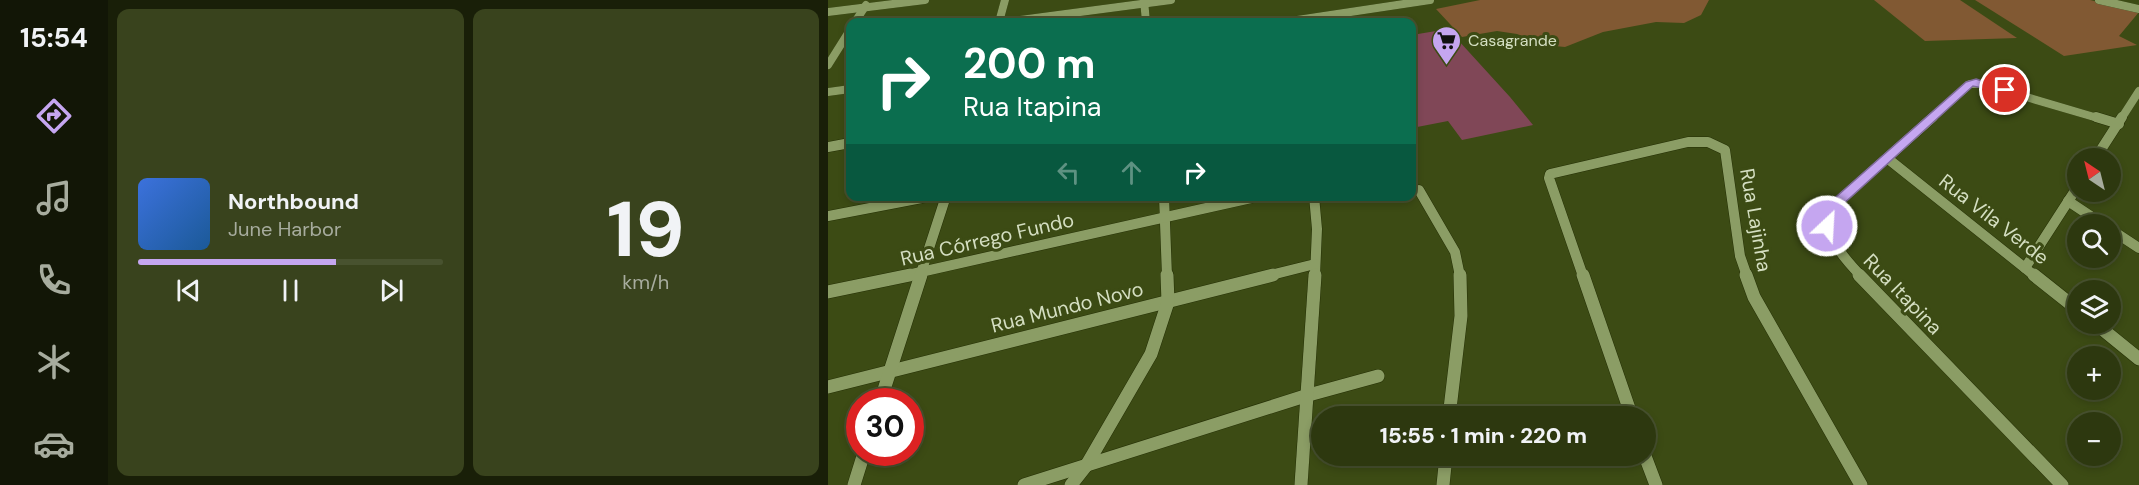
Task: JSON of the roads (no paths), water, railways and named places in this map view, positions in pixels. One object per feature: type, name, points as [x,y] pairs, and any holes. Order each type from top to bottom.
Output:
[{"type":"street","points":[[858,18],[870,0]]},
{"type":"street","points":[[828,12],[925,0]]},
{"type":"street","points":[[1000,18],[1005,0]]},
{"type":"street","points":[[1033,18],[1171,0]]},
{"type":"street","points":[[1309,18],[1430,0]]},
{"type":"street","points":[[2099,0],[2139,9]]},
{"type":"street","points":[[2116,0],[2139,4]]},
{"type":"street","points":[[1144,2],[1146,18]]},
{"type":"street","points":[[828,65],[846,37]]},
{"type":"street","points":[[828,48],[846,46]]},
{"type":"street","name":"Rua Itapina","points":[[2062,485],[1849,264],[1830,237],[1827,226],[1833,206],[1970,84],[1976,82],[2119,124]]},
{"type":"street","points":[[828,92],[846,90]]},
{"type":"street","points":[[2103,148],[2139,91]]},
{"type":"street","name":"Rua Lajinha","points":[[1628,406],[1549,178],[1550,174],[1688,142],[1708,142],[1725,150],[1740,256],[1754,297],[1861,485]]},
{"type":"street","points":[[828,147],[846,144]]},
{"type":"street","name":"Rua Vila Verde","points":[[1887,158],[2067,301]]},
{"type":"street","points":[[1419,190],[1455,252],[1461,281],[1461,316],[1450,406]]},
{"type":"street","points":[[828,216],[906,201]]},
{"type":"street","points":[[885,388],[944,201]]},
{"type":"street","points":[[1071,485],[1086,466],[1151,354],[1168,302],[1165,201]]},
{"type":"street","name":"Rua Córrego Fundo","points":[[828,292],[922,273],[1166,215],[1235,201]]},
{"type":"street","points":[[1301,485],[1315,264],[1317,214],[1315,201]]},
{"type":"street","points":[[2025,268],[2067,202]]},
{"type":"street","points":[[2070,202],[2088,214]]},
{"type":"street","points":[[2121,236],[2139,248]]},
{"type":"street","name":"Rua Mundo Novo","points":[[828,387],[1315,264]]},
{"type":"street","points":[[2108,334],[2139,359]]},
{"type":"street","points":[[1024,485],[1305,396],[1378,376]]},
{"type":"street","points":[[854,485],[860,466]]},
{"type":"street","points":[[1443,485],[1445,466]]},
{"type":"street","points":[[1649,466],[1656,485]]},
{"type":"place","name":"Casagrande","points":[[1447,66]]}]
